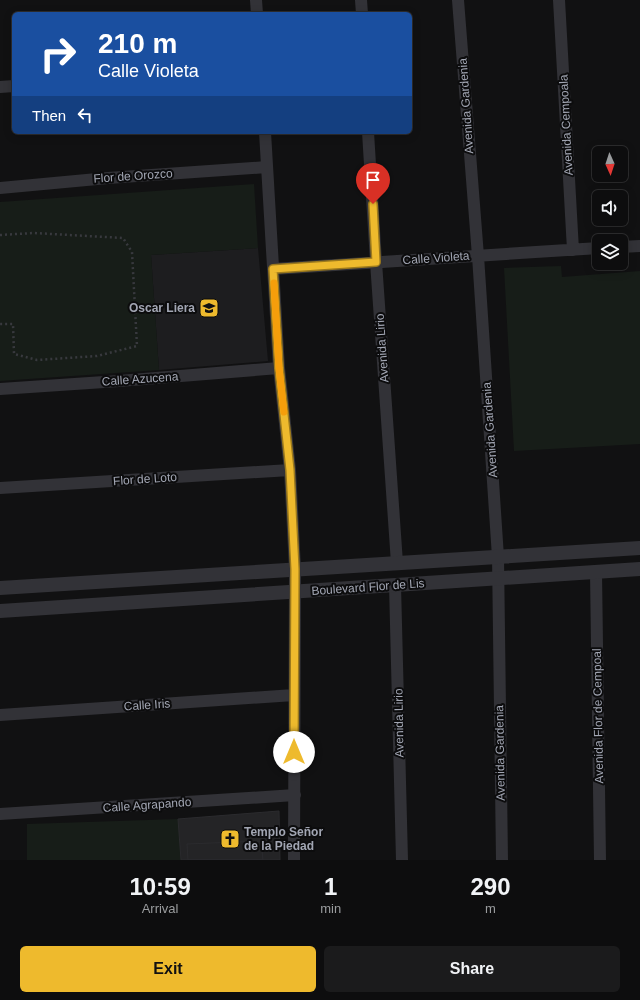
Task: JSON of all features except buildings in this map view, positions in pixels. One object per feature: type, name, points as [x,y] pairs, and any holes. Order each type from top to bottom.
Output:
[{"type":"street","points":[[256,0],[257,12]]},
{"type":"street","points":[[361,0],[362,12]]},
{"type":"street","name":"Avenida Gardenia","points":[[458,0],[478,256],[498,557],[502,860]]},
{"type":"street","name":"Avenida Cempoala","points":[[558,0],[573,250]]},
{"type":"street","points":[[0,87],[12,86]]},
{"type":"street","points":[[265,134],[279,368],[290,470],[295,569],[294,860]]},
{"type":"street","name":"Avenida Lirio","points":[[368,134],[397,563]]},
{"type":"street","name":"Flor de Orozco","points":[[0,188],[108,178],[267,167]]},
{"type":"street","points":[[628,247],[640,246]]},
{"type":"street","name":"Calle Violeta","points":[[273,269],[592,249]]},
{"type":"street","name":"Calle Azucena","points":[[0,389],[279,368]]},
{"type":"street","name":"Flor de Loto","points":[[0,488],[290,470]]},
{"type":"street","name":"Boulevard Flor de Lis","points":[[0,588],[640,548]]},
{"type":"street","name":"Boulevard Flor de Lis","points":[[0,611],[640,569]]},
{"type":"street","name":"Avenida Flor de Cempoal","points":[[596,572],[600,860]]},
{"type":"street","name":"Avenida Lirio","points":[[395,585],[402,860]]},
{"type":"street","name":"Calle Iris","points":[[0,715],[294,695]]},
{"type":"street","name":"Calle Agrapando","points":[[0,814],[295,796]]},
{"type":"path","points":[[0,235],[34,233],[123,238],[132,252],[137,346],[97,356],[37,360],[14,354],[13,324],[0,324]]},
{"type":"shaded area","points":[[254,184],[258,248],[151,255],[159,370],[0,381],[0,202]]},
{"type":"shaded area","name":"Oscar Liera","points":[[258,248],[268,361],[159,370],[151,255]]},
{"type":"shaded area","points":[[561,266],[562,277],[640,271],[640,444],[514,451],[504,268]]},
{"type":"shaded area","points":[[178,819],[181,860],[27,860],[27,824]]},
{"type":"slow traffic","points":[[274,283],[279,368],[284,412]]},
{"type":"place","name":"Oscar Liera","points":[[209,308]]},
{"type":"place","name":"Templo Señor de la Piedad","points":[[230,839]]},
{"type":"route","points":[[294,752],[295,569],[290,470],[279,368],[273,269],[376,262],[373,204]]}]
